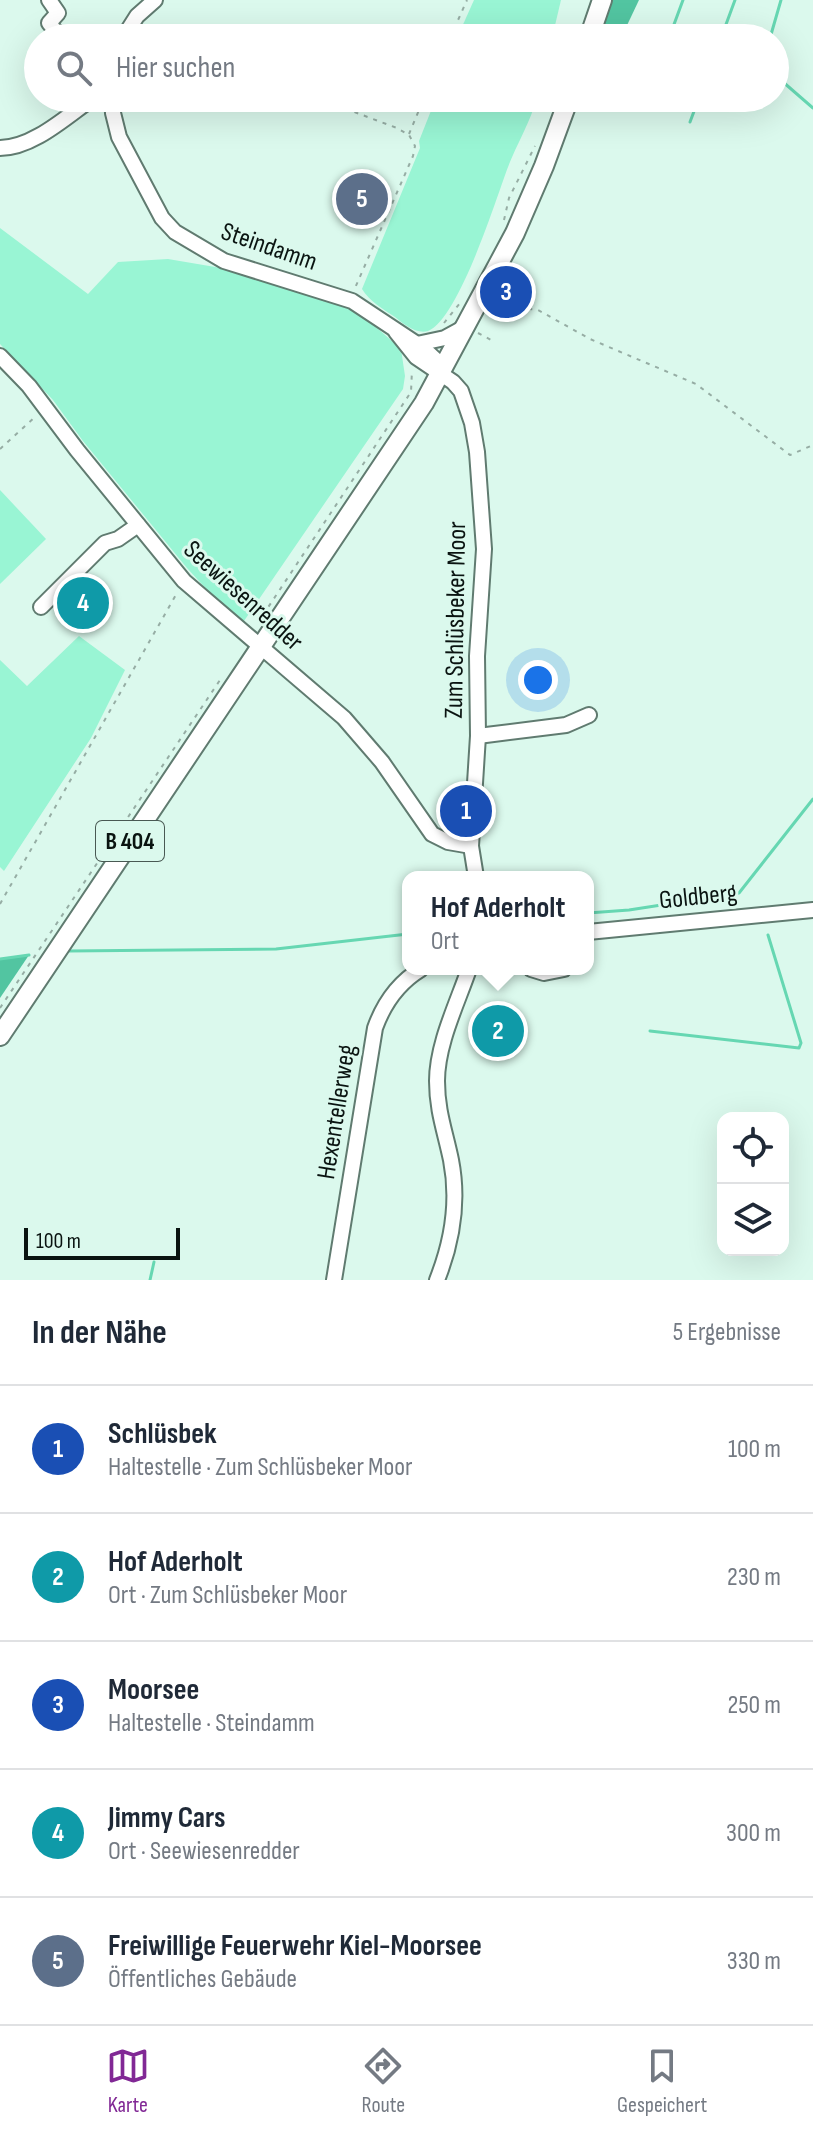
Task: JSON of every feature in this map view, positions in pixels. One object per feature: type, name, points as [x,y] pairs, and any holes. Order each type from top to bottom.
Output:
[{"type":"main road","points":[[594,24],[602,0]]},
{"type":"main road","name":"B 404","points":[[0,1036],[259,646],[407,430],[467,326],[528,205],[564,112]]},
{"type":"street","points":[[49,0],[58,13],[50,24]]},
{"type":"street","points":[[132,24],[155,0]]},
{"type":"street","points":[[0,148],[15,146],[35,137],[72,112]]},
{"type":"street","name":"Steindamm","points":[[113,112],[119,137],[162,218],[175,232],[224,261],[352,301],[417,350],[436,360],[441,374]]},
{"type":"street","points":[[417,350],[467,326]]},
{"type":"street","name":"Seewiesenredder","points":[[0,356],[46,408],[184,581],[344,718],[382,762],[432,834],[448,842],[471,846]]},
{"type":"street","name":"Zum Schlüsbeker Moor","points":[[441,374],[456,385],[463,396],[477,452],[484,549],[471,846],[475,871]]},
{"type":"street","points":[[41,607],[105,543],[118,539],[138,525]]},
{"type":"street","points":[[478,736],[566,725],[589,715]]},
{"type":"street","name":"Goldberg","points":[[594,931],[813,910]]},
{"type":"street","name":"Hexentellerweg","points":[[334,1280],[375,1028],[394,992],[414,975]]},
{"type":"street","points":[[437,1280],[454,1221],[456,1199],[450,1156],[438,1115],[437,1077],[442,1048],[467,975]]},
{"type":"path","points":[[456,24],[467,0]]},
{"type":"path","points":[[352,301],[415,146],[409,135],[356,112]]},
{"type":"path","points":[[409,135],[418,112]]},
{"type":"path","points":[[504,220],[509,198],[538,142]]},
{"type":"path","points":[[502,296],[520,308],[538,310],[590,339],[696,384],[790,455],[813,445]]},
{"type":"path","points":[[450,316],[464,298]]},
{"type":"path","points":[[467,326],[491,340]]},
{"type":"path","points":[[264,614],[411,392],[411,367],[417,350]]},
{"type":"path","points":[[0,449],[46,408]]},
{"type":"path","points":[[0,904],[184,581]]},
{"type":"path","points":[[0,1008],[222,677]]},
{"type":"green space","points":[[474,0],[561,0],[555,24],[463,24]]},
{"type":"green space","points":[[610,0],[639,0],[628,24],[604,24]]},
{"type":"green space","points":[[430,112],[532,112],[462,286],[439,323],[424,332],[406,325],[372,301],[362,289],[420,148],[419,141]]},
{"type":"green space","points":[[0,228],[88,294],[118,262],[168,259],[227,269],[331,298],[360,313],[401,349],[405,376],[403,389],[244,621],[209,592],[187,568],[53,400],[0,344]]},
{"type":"green space","points":[[0,490],[46,539],[0,584]]},
{"type":"green space","points":[[79,636],[125,670],[91,738],[4,871],[0,867],[0,660],[27,686]]},
{"type":"green space","points":[[29,955],[0,998],[0,959]]},
{"type":"waterway","points":[[674,24],[683,0]]},
{"type":"waterway","points":[[726,24],[735,0]]},
{"type":"waterway","points":[[774,24],[781,0]]},
{"type":"waterway","points":[[789,87],[813,108]]},
{"type":"waterway","points":[[690,122],[694,112]]},
{"type":"waterway","points":[[594,913],[739,893],[813,799]]},
{"type":"waterway","points":[[68,951],[276,949],[402,935]]},
{"type":"waterway","points":[[650,1031],[799,1048],[801,1043],[768,935]]},
{"type":"waterway","points":[[0,959],[29,955]]},
{"type":"waterway","points":[[150,1280],[154,1262]]},
{"type":"place","name":"Freiwillige Feuerwehr Kiel-Moorsee","points":[[362,199]]},
{"type":"place","name":"Moorsee","points":[[506,292]]},
{"type":"place","name":"Jimmy Cars","points":[[83,603]]},
{"type":"place","name":"Schlüsbek","points":[[466,811]]},
{"type":"place","name":"Hof Aderholt","points":[[498,1031]]}]
